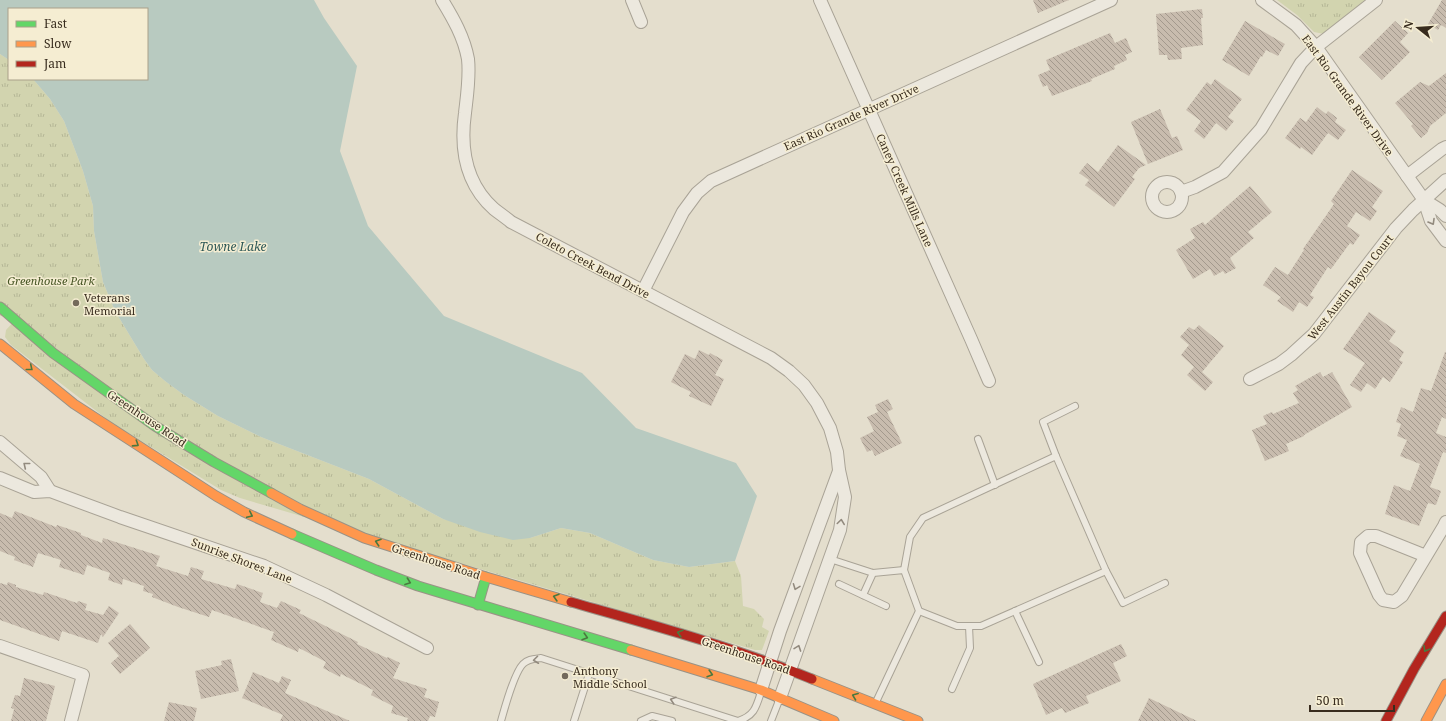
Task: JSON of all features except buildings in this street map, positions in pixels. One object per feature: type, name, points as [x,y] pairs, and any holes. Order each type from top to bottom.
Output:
[{"type":"main road","name":"Greenhouse Road","points":[[0,307],[53,353],[155,426],[214,462],[300,509],[364,538],[486,577],[694,637],[770,662],[918,721]]},
{"type":"main road","points":[[0,322],[8,315]]},
{"type":"main road","points":[[0,344],[74,404],[216,496],[244,512],[313,544],[418,586],[761,690],[834,721]]},
{"type":"main road","points":[[478,605],[486,577]]},
{"type":"main road","points":[[1386,721],[1414,669],[1446,616]]},
{"type":"main road","points":[[1426,721],[1446,684]]},
{"type":"street","name":"Coleto Creek Bend Drive","points":[[442,0],[460,33],[468,58],[468,81],[463,146],[468,170],[479,192],[493,208],[511,222],[771,358],[789,371],[804,385],[817,403],[830,428],[837,452],[845,497],[840,530],[780,698]]},
{"type":"street","points":[[632,0],[641,22]]},
{"type":"street","name":"Caney Creek Mills Lane","points":[[820,0],[972,339],[989,381]]},
{"type":"street","name":"East Rio Grande River Drive","points":[[1262,0],[1296,24],[1316,47],[1424,200],[1431,221],[1446,240]]},
{"type":"street","points":[[1181,192],[1195,187],[1223,172],[1261,129],[1301,63],[1316,47],[1376,0]]},
{"type":"street","name":"East Rio Grande River Drive","points":[[643,290],[683,212],[697,193],[711,181],[1108,1]]},
{"type":"street","points":[[1407,176],[1442,149],[1446,148]]},
{"type":"street","name":"West Austin Bayou Court","points":[[1250,379],[1279,364],[1314,334],[1396,228],[1446,180]]},
{"type":"street","name":"East Rio Grande River Drive","points":[[1424,200],[1440,210],[1446,216]]},
{"type":"street","points":[[0,442],[42,477],[50,491]]},
{"type":"street","name":"Coleto Creek Bend Drive","points":[[761,690],[780,631],[839,470]]},
{"type":"street","name":"Sunrise Shores Lane","points":[[0,478],[34,492],[50,491],[120,517],[264,566],[326,595],[427,648]]},
{"type":"street","points":[[1426,556],[1376,536],[1368,536],[1361,542],[1360,553],[1379,595],[1383,600],[1394,602],[1402,596],[1426,556],[1446,522]]},
{"type":"street","points":[[810,551],[830,559]]},
{"type":"street","points":[[0,646],[83,674],[71,721]]},
{"type":"lane","points":[[1075,406],[1043,422],[1056,456],[1106,571],[1123,603],[1165,583]]},
{"type":"lane","points":[[978,439],[995,485]]},
{"type":"lane","points":[[875,704],[919,611],[904,570],[910,536],[923,518],[1056,456]]},
{"type":"lane","points":[[830,559],[873,573],[904,570]]},
{"type":"lane","points":[[919,611],[957,626],[981,626],[1106,571]]},
{"type":"lane","points":[[863,595],[873,573]]},
{"type":"lane","points":[[839,584],[886,606]]},
{"type":"lane","points":[[1015,611],[1039,662]]},
{"type":"lane","points":[[952,689],[970,648],[969,626]]},
{"type":"lane","points":[[501,721],[518,671],[524,664],[532,659],[541,658],[738,721],[746,718],[753,712],[761,690]]},
{"type":"lane","points":[[574,721],[589,674]]},
{"type":"lane","points":[[771,721],[780,698]]},
{"type":"lane","points":[[641,721],[652,716],[672,721]]},
{"type":"green space","points":[[1277,0],[1369,0],[1324,34],[1314,32],[1297,15]]},
{"type":"green space","name":"Greenhouse Park","points":[[0,54],[8,59],[8,80],[34,80],[50,99],[64,121],[83,171],[93,206],[94,231],[103,282],[115,311],[144,359],[152,370],[165,381],[184,395],[218,416],[261,437],[369,479],[443,519],[530,538],[561,528],[590,533],[653,560],[689,567],[735,561],[741,576],[743,606],[754,609],[764,619],[762,627],[769,631],[762,650],[755,650],[240,498],[221,490],[112,423],[11,345],[5,337],[6,330],[17,318],[0,316]]},
{"type":"water","name":"Towne Lake","points":[[0,0],[314,0],[324,18],[357,66],[340,151],[368,226],[444,316],[582,373],[636,428],[736,463],[757,496],[735,561],[689,567],[653,560],[590,533],[561,528],[530,538],[513,540],[480,532],[443,519],[369,479],[261,437],[218,416],[184,395],[152,370],[115,311],[103,282],[94,231],[93,206],[83,171],[64,121],[50,99],[34,80],[148,80],[148,8],[8,8],[8,59],[0,54]]},
{"type":"traffic: fast","points":[[0,307],[53,353],[155,426],[214,462],[271,493]]},
{"type":"traffic: fast","points":[[292,534],[376,570],[418,586],[631,650]]},
{"type":"traffic: fast","points":[[478,605],[486,577]]},
{"type":"traffic: slow","points":[[0,344],[74,404],[216,496],[244,512],[292,534]]},
{"type":"traffic: slow","points":[[271,493],[300,509],[364,538],[486,577],[571,602]]},
{"type":"traffic: slow","points":[[631,650],[761,690],[834,721]]},
{"type":"traffic: slow","points":[[812,679],[918,721]]},
{"type":"traffic: slow","points":[[1426,721],[1446,684]]},
{"type":"traffic: jam","points":[[571,602],[723,647],[783,667],[812,679]]},
{"type":"traffic: jam","points":[[1386,721],[1414,669],[1446,616]]},
{"type":"place","name":"Veterans Memorial","points":[[76,303]]},
{"type":"place","name":"Anthony Middle School","points":[[565,676]]}]
